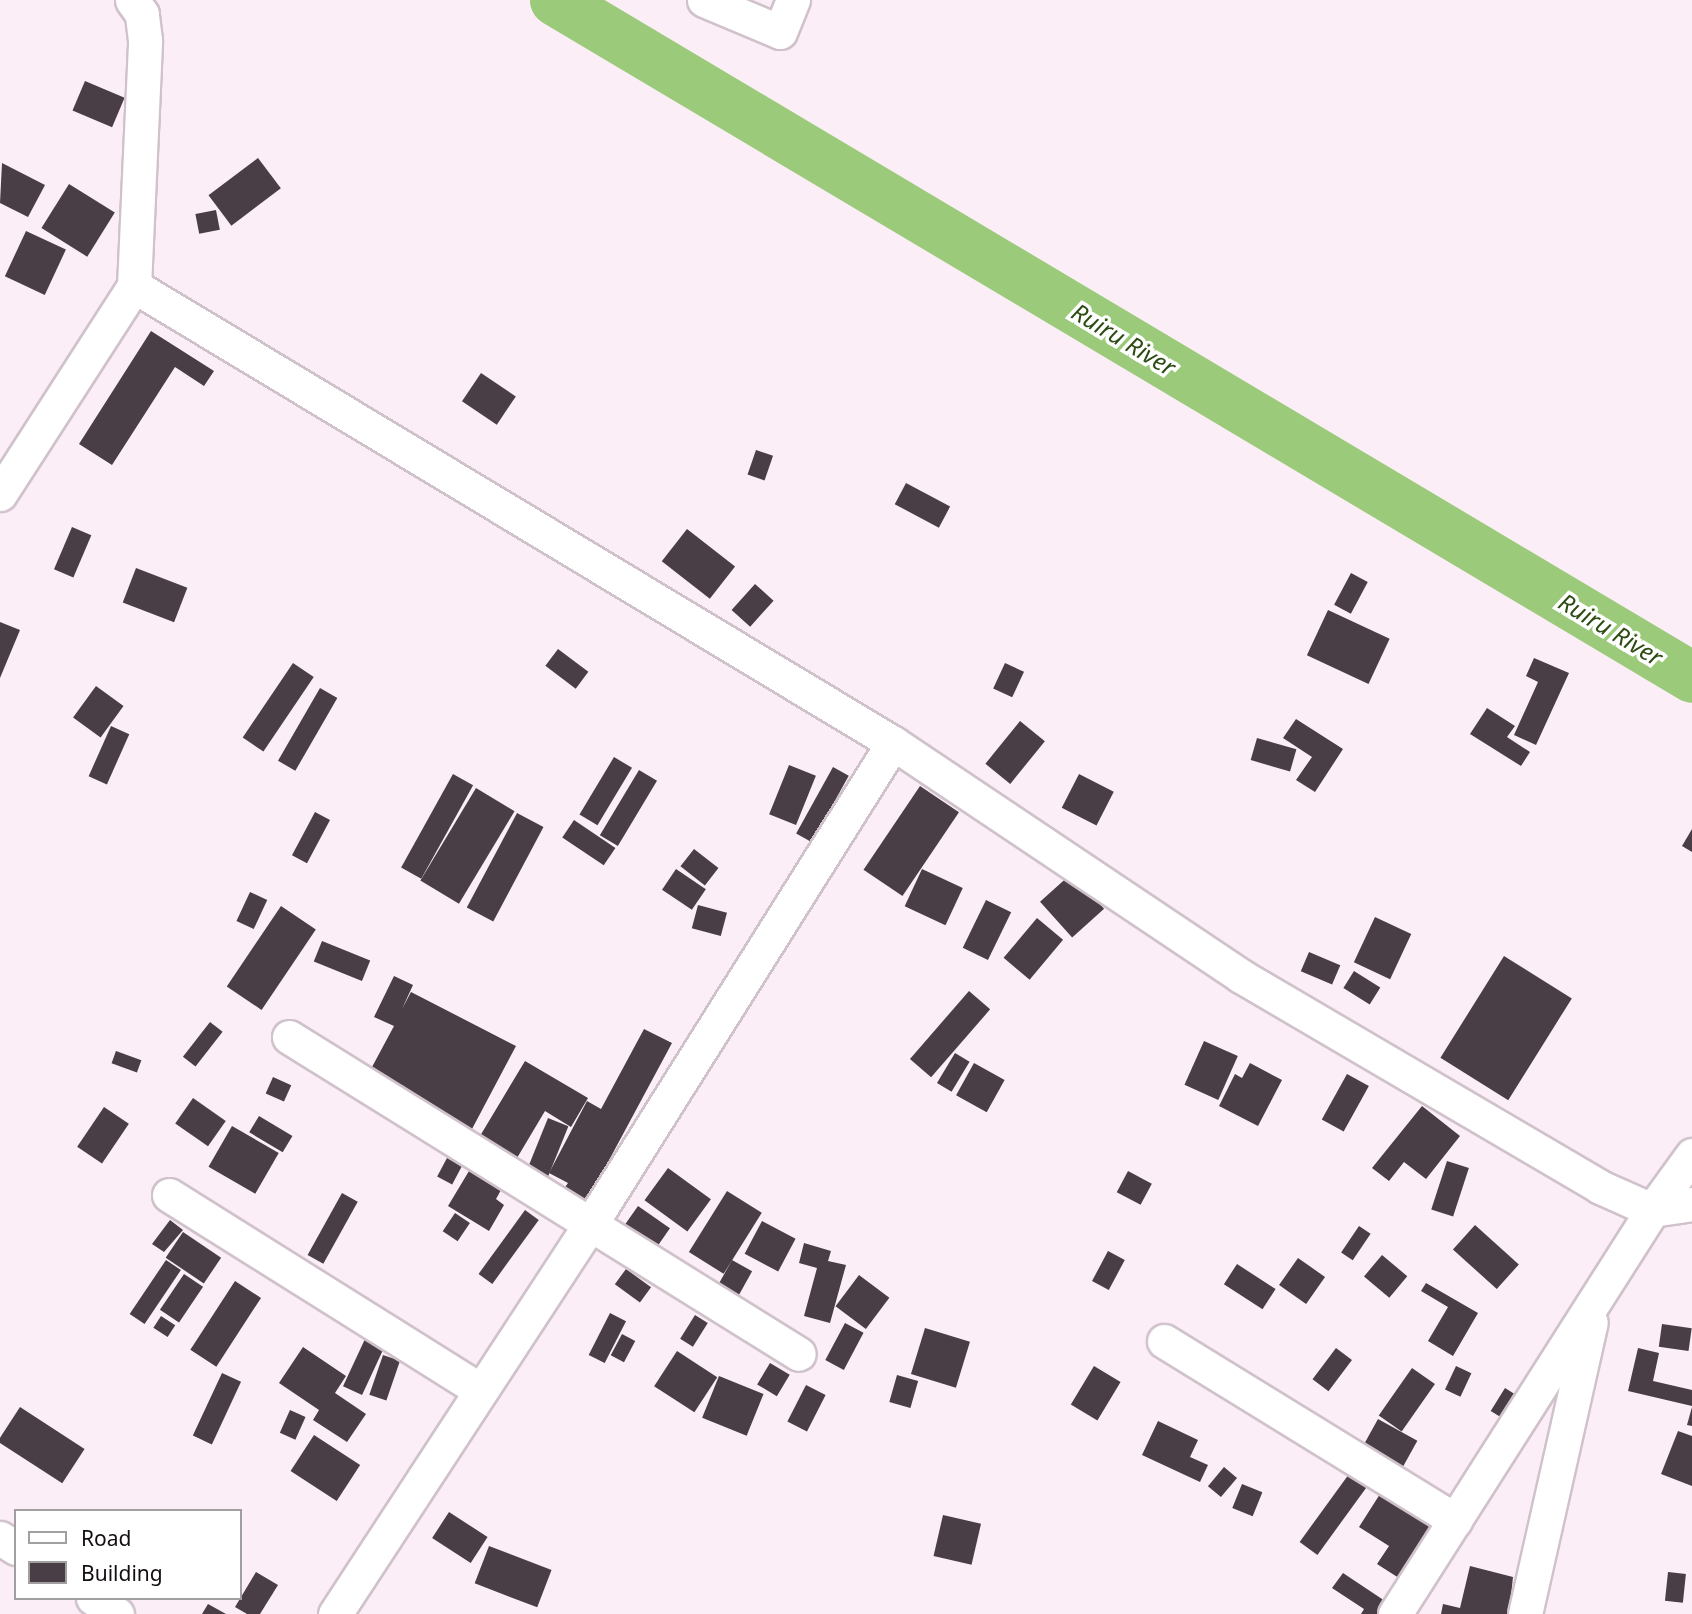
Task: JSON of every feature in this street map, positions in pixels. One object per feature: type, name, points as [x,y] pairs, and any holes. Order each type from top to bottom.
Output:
[{"type":"street","points":[[0,494],[134,286],[145,40],[142,15],[132,0]]},
{"type":"street","points":[[704,0],[780,32],[793,0]]},
{"type":"street","points":[[134,286],[893,743],[1241,976],[1600,1187],[1652,1210],[1692,1204]]},
{"type":"street","points":[[335,1614],[588,1227],[893,743]]},
{"type":"street","points":[[289,1037],[588,1227],[799,1354]]},
{"type":"street","points":[[1395,1614],[1652,1210],[1692,1155]]},
{"type":"street","points":[[169,1195],[481,1391]]},
{"type":"street","points":[[1525,1614],[1596,1299]]},
{"type":"street","points":[[1164,1341],[1454,1520]]},
{"type":"street","points":[[96,1600],[117,1614]]},
{"type":"building","points":[[85,81],[125,98],[112,127],[72,110]]},
{"type":"building","points":[[258,158],[281,188],[231,226],[208,195]]},
{"type":"building","points":[[2,163],[45,185],[28,217],[0,203]]},
{"type":"building","points":[[69,184],[115,213],[87,257],[41,228]]},
{"type":"building","points":[[216,210],[220,230],[199,234],[195,214]]},
{"type":"building","points":[[26,231],[66,250],[45,295],[5,276]]},
{"type":"building","points":[[151,331],[214,371],[204,386],[175,367],[112,465],[79,444]]},
{"type":"building","points":[[481,373],[516,396],[497,425],[462,401]]},
{"type":"building","points":[[756,450],[773,456],[765,480],[748,475]]},
{"type":"building","points":[[906,483],[950,506],[939,528],[895,504]]},
{"type":"building","points":[[72,527],[91,535],[73,578],[54,569]]},
{"type":"building","points":[[687,529],[735,567],[710,599],[662,561]]},
{"type":"building","points":[[136,568],[187,588],[174,622],[123,603]]},
{"type":"building","points":[[1351,573],[1368,582],[1351,614],[1334,605]]},
{"type":"building","points":[[755,584],[774,601],[750,627],[732,610]]},
{"type":"building","points":[[1328,610],[1390,639],[1368,684],[1307,655]]},
{"type":"building","points":[[0,622],[20,630],[0,678]]},
{"type":"building","points":[[558,649],[588,672],[576,689],[545,666]]},
{"type":"building","points":[[1534,658],[1569,673],[1536,745],[1514,735],[1538,682],[1526,676]]},
{"type":"building","points":[[293,663],[314,677],[263,752],[243,738]]},
{"type":"building","points":[[1005,663],[1024,672],[1012,697],[993,688]]},
{"type":"building","points":[[96,686],[124,706],[101,738],[73,718]]},
{"type":"building","points":[[320,688],[337,698],[295,771],[278,761]]},
{"type":"building","points":[[1487,708],[1515,726],[1507,737],[1530,752],[1521,766],[1470,734]]},
{"type":"building","points":[[1296,719],[1343,749],[1315,792],[1296,780],[1312,757],[1283,738]]},
{"type":"building","points":[[1020,721],[1045,741],[1010,784],[985,764]]},
{"type":"building","points":[[111,726],[129,734],[107,784],[89,776]]},
{"type":"building","points":[[1257,738],[1296,749],[1290,771],[1251,760]]},
{"type":"building","points":[[614,757],[632,768],[597,825],[579,814]]},
{"type":"building","points":[[789,765],[816,776],[796,825],[769,814]]},
{"type":"building","points":[[833,767],[849,776],[812,842],[796,833]]},
{"type":"building","points":[[639,770],[657,781],[618,846],[600,835]]},
{"type":"building","points":[[453,774],[473,785],[421,879],[401,868]]},
{"type":"building","points":[[1079,774],[1114,792],[1096,826],[1062,808]]},
{"type":"building","points":[[920,786],[959,812],[902,896],[864,870]]},
{"type":"building","points":[[476,788],[515,811],[459,904],[420,881]]},
{"type":"building","points":[[315,812],[330,820],[307,863],[292,855]]},
{"type":"building","points":[[517,813],[543,827],[493,922],[467,907]]},
{"type":"building","points":[[574,820],[615,848],[604,865],[562,837]]},
{"type":"building","points":[[1692,829],[1692,852],[1682,846]]},
{"type":"building","points":[[694,849],[718,868],[705,885],[680,866]]},
{"type":"building","points":[[676,869],[706,889],[692,910],[662,890]]},
{"type":"building","points":[[922,869],[963,888],[945,925],[905,906]]},
{"type":"building","points":[[1072,873],[1104,909],[1072,937],[1040,902]]},
{"type":"building","points":[[250,892],[267,900],[254,929],[236,921]]},
{"type":"building","points":[[986,900],[1011,912],[988,960],[963,948]]},
{"type":"building","points":[[698,905],[727,913],[721,936],[692,928]]},
{"type":"building","points":[[281,906],[316,929],[262,1010],[227,986]]},
{"type":"building","points":[[1375,917],[1411,934],[1390,979],[1354,962]]},
{"type":"building","points":[[1037,918],[1063,940],[1030,980],[1004,958]]},
{"type":"building","points":[[322,941],[370,960],[362,981],[314,961]]},
{"type":"building","points":[[1309,952],[1340,965],[1332,985],[1301,971]]},
{"type":"building","points":[[1504,956],[1572,998],[1508,1100],[1440,1058]]},
{"type":"building","points":[[1354,971],[1380,987],[1370,1004],[1343,988]]},
{"type":"building","points":[[394,976],[413,985],[402,1009],[411,992],[516,1046],[472,1129],[372,1067],[394,1026],[374,1017]]},
{"type":"building","points":[[969,991],[990,1009],[931,1077],[910,1059]]},
{"type":"building","points":[[210,1022],[223,1032],[196,1067],[183,1057]]},
{"type":"building","points":[[644,1029],[672,1043],[586,1203],[563,1190],[568,1183],[549,1173],[587,1101],[601,1109]]},
{"type":"building","points":[[1204,1041],[1238,1056],[1218,1100],[1184,1085]]},
{"type":"building","points":[[116,1051],[141,1060],[137,1072],[112,1063]]},
{"type":"building","points":[[955,1053],[970,1062],[952,1092],[937,1083]]},
{"type":"building","points":[[525,1061],[588,1098],[571,1127],[545,1111],[517,1158],[480,1136]]},
{"type":"building","points":[[974,1063],[1005,1080],[987,1112],[956,1095]]},
{"type":"building","points":[[1250,1063],[1282,1080],[1258,1126],[1219,1106],[1235,1074],[1242,1078]]},
{"type":"building","points":[[1347,1074],[1369,1086],[1344,1132],[1322,1119]]},
{"type":"building","points":[[273,1077],[291,1085],[284,1102],[266,1093]]},
{"type":"building","points":[[193,1098],[226,1121],[208,1146],[175,1123]]},
{"type":"building","points":[[1422,1106],[1460,1136],[1426,1179],[1404,1162],[1389,1181],[1372,1168]]},
{"type":"building","points":[[104,1107],[129,1124],[102,1164],[77,1147]]},
{"type":"building","points":[[259,1116],[292,1136],[283,1152],[249,1132]]},
{"type":"building","points":[[548,1118],[568,1126],[548,1176],[528,1168]]},
{"type":"building","points":[[232,1126],[279,1153],[255,1194],[208,1167]]},
{"type":"building","points":[[447,1158],[462,1166],[452,1185],[437,1177]]},
{"type":"building","points":[[1447,1161],[1469,1168],[1453,1217],[1431,1210]]},
{"type":"building","points":[[668,1168],[711,1199],[687,1232],[644,1200]]},
{"type":"building","points":[[469,1171],[501,1190],[496,1199],[504,1205],[489,1231],[448,1206]]},
{"type":"building","points":[[1128,1171],[1152,1184],[1141,1205],[1117,1192]]},
{"type":"building","points":[[727,1191],[762,1213],[724,1274],[689,1252]]},
{"type":"building","points":[[342,1193],[358,1202],[323,1264],[308,1255]]},
{"type":"building","points":[[638,1206],[670,1228],[653,1253],[621,1231]]},
{"type":"building","points":[[525,1210],[539,1220],[492,1284],[479,1274]]},
{"type":"building","points":[[455,1213],[470,1223],[458,1241],[443,1231]]},
{"type":"building","points":[[170,1220],[183,1230],[164,1252],[152,1244]]},
{"type":"building","points":[[762,1221],[796,1239],[778,1272],[745,1254]]},
{"type":"building","points":[[1475,1225],[1519,1264],[1497,1289],[1453,1250]]},
{"type":"building","points":[[1359,1226],[1371,1234],[1353,1260],[1341,1253]]},
{"type":"building","points":[[183,1232],[221,1258],[204,1283],[166,1258]]},
{"type":"building","points":[[804,1243],[831,1251],[828,1261],[846,1265],[830,1323],[804,1316],[817,1268],[799,1263]]},
{"type":"building","points":[[1108,1251],[1125,1260],[1109,1290],[1092,1281]]},
{"type":"building","points":[[1382,1255],[1407,1276],[1389,1298],[1364,1276]]},
{"type":"building","points":[[1298,1258],[1325,1277],[1306,1304],[1279,1285]]},
{"type":"building","points":[[166,1260],[181,1270],[145,1324],[130,1314]]},
{"type":"building","points":[[732,1260],[752,1271],[735,1302],[715,1291]]},
{"type":"building","points":[[1237,1264],[1276,1289],[1263,1309],[1224,1284]]},
{"type":"building","points":[[626,1269],[651,1287],[640,1303],[615,1284]]},
{"type":"building","points":[[184,1274],[203,1287],[179,1323],[160,1310]]},
{"type":"building","points":[[859,1275],[889,1298],[866,1329],[836,1306]]},
{"type":"building","points":[[235,1281],[261,1298],[216,1367],[190,1350]]},
{"type":"building","points":[[1426,1283],[1478,1313],[1453,1356],[1428,1341],[1448,1307],[1421,1291]]},
{"type":"building","points":[[610,1313],[626,1321],[605,1363],[589,1355]]},
{"type":"building","points":[[695,1315],[708,1323],[693,1347],[680,1339]]},
{"type":"building","points":[[161,1316],[175,1325],[168,1337],[153,1328]]},
{"type":"building","points":[[845,1323],[864,1333],[844,1370],[825,1360]]},
{"type":"building","points":[[1662,1324],[1692,1328],[1689,1351],[1659,1347]]},
{"type":"building","points":[[925,1328],[970,1342],[956,1388],[911,1374]]},
{"type":"building","points":[[622,1334],[635,1341],[624,1362],[611,1355]]},
{"type":"building","points":[[365,1339],[384,1348],[362,1395],[343,1386]]},
{"type":"building","points":[[303,1347],[346,1376],[335,1393],[366,1414],[347,1442],[313,1420],[319,1410],[279,1383]]},
{"type":"building","points":[[1336,1348],[1352,1360],[1329,1391],[1313,1379]]},
{"type":"building","points":[[1638,1348],[1659,1353],[1653,1381],[1692,1390],[1692,1406],[1628,1391]]},
{"type":"building","points":[[677,1351],[717,1377],[694,1412],[654,1386]]},
{"type":"building","points":[[383,1355],[400,1361],[386,1401],[369,1395]]},
{"type":"building","points":[[770,1363],[790,1375],[777,1396],[757,1384]]},
{"type":"building","points":[[1094,1366],[1121,1382],[1097,1421],[1071,1405]]},
{"type":"building","points":[[1456,1366],[1471,1373],[1460,1397],[1445,1390]]},
{"type":"building","points":[[1412,1368],[1435,1384],[1402,1432],[1379,1416]]},
{"type":"building","points":[[222,1373],[241,1382],[212,1444],[193,1436]]},
{"type":"building","points":[[897,1375],[918,1381],[910,1408],[889,1402]]},
{"type":"building","points":[[719,1376],[764,1394],[747,1436],[702,1418]]},
{"type":"building","points":[[806,1385],[826,1395],[807,1432],[787,1422]]},
{"type":"building","points":[[1505,1388],[1518,1396],[1503,1419],[1491,1411]]},
{"type":"building","points":[[20,1407],[85,1449],[62,1483],[0,1443],[0,1438]]},
{"type":"building","points":[[1692,1407],[1692,1426],[1687,1425]]},
{"type":"building","points":[[290,1410],[306,1417],[295,1440],[280,1433]]},
{"type":"building","points":[[1378,1419],[1417,1441],[1403,1467],[1363,1445]]},
{"type":"building","points":[[1158,1421],[1198,1440],[1190,1457],[1208,1465],[1200,1482],[1142,1455]]},
{"type":"building","points":[[1678,1431],[1692,1436],[1692,1486],[1661,1474]]},
{"type":"building","points":[[314,1435],[360,1465],[337,1501],[291,1471]]},
{"type":"building","points":[[1224,1467],[1237,1478],[1221,1497],[1208,1486]]},
{"type":"building","points":[[1349,1474],[1367,1487],[1317,1555],[1300,1542]]},
{"type":"building","points":[[1242,1484],[1262,1492],[1253,1516],[1232,1508]]},
{"type":"building","points":[[1380,1494],[1435,1530],[1402,1580],[1377,1564],[1389,1546],[1359,1527]]},
{"type":"building","points":[[449,1512],[488,1537],[471,1563],[432,1538]]},
{"type":"building","points":[[943,1515],[981,1524],[972,1565],[934,1556]]},
{"type":"building","points":[[489,1546],[552,1570],[537,1607],[475,1583]]},
{"type":"building","points":[[1470,1566],[1513,1577],[1509,1614],[1441,1614],[1443,1604],[1460,1608]]},
{"type":"building","points":[[256,1572],[278,1585],[260,1614],[247,1614],[235,1607],[242,1600]]},
{"type":"building","points":[[1668,1572],[1686,1574],[1683,1603],[1665,1601]]},
{"type":"building","points":[[1343,1573],[1388,1603],[1381,1614],[1361,1614],[1364,1609],[1332,1588]]},
{"type":"building","points":[[208,1604],[226,1614],[202,1614]]},
{"type":"waterway","name":"Ruiru River","points":[[555,0],[1692,677]]}]
